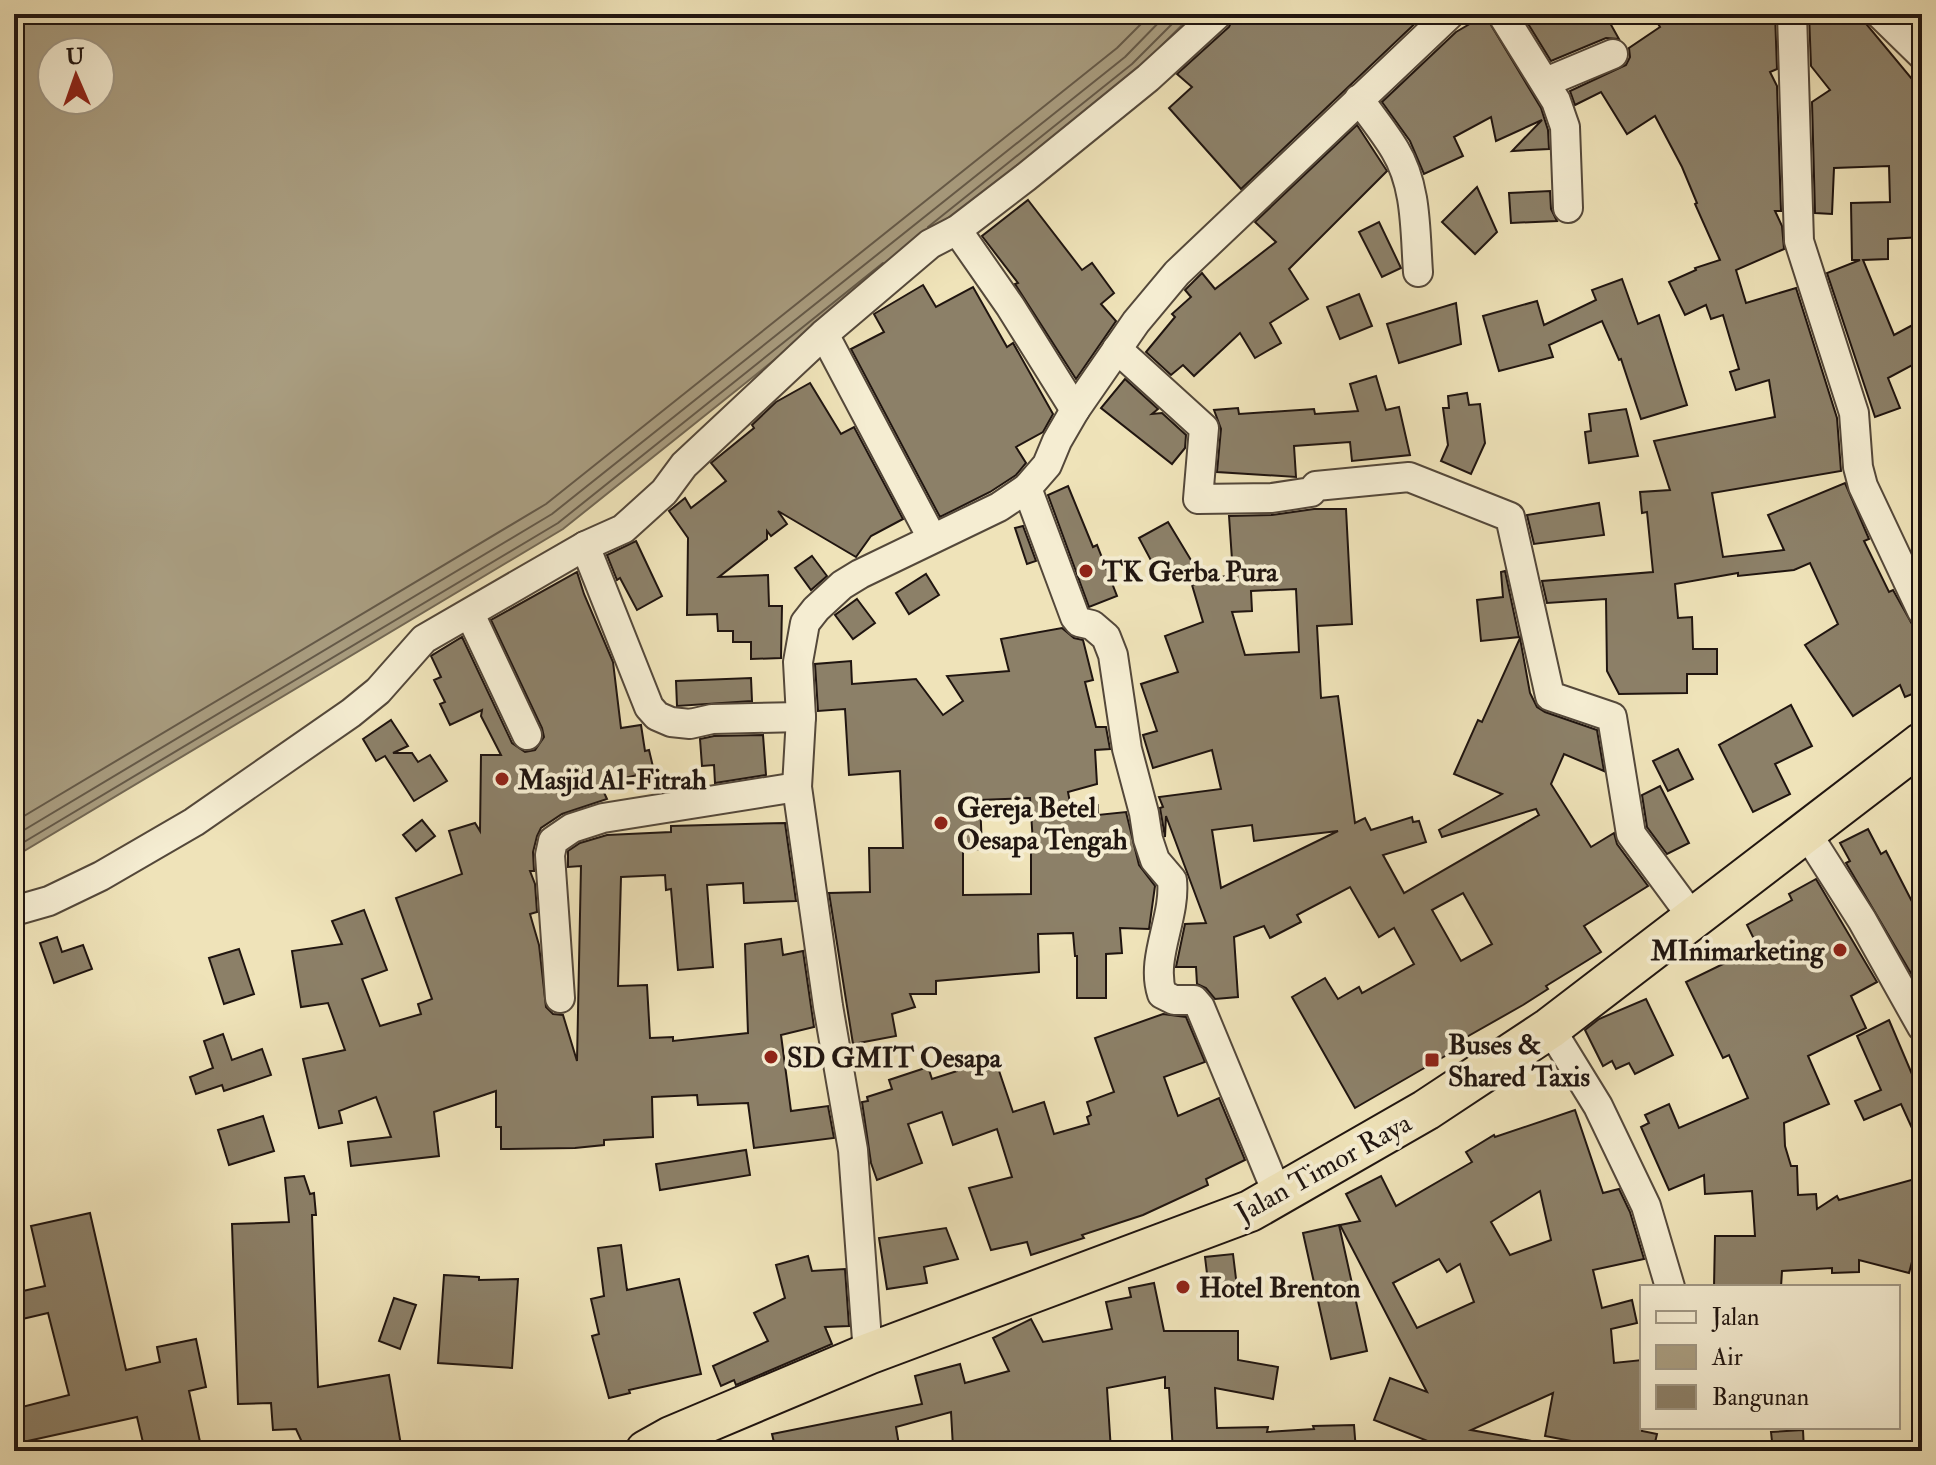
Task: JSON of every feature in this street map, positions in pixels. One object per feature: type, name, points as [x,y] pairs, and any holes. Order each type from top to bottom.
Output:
[{"type":"highway","name":"Jalan Timor Raya","points":[[664,1446],[868,1354],[1250,1211],[1426,1110],[1550,1028],[1922,743]]},
{"type":"street","points":[[14,911],[49,901],[101,876],[194,822],[351,713],[378,691],[424,639],[585,546],[623,529],[664,492],[684,465],[824,334],[930,244],[957,230],[1148,78],[1218,14]]},
{"type":"street","points":[[868,1354],[853,1150],[828,1006],[797,787],[801,717],[798,662],[805,623],[842,585],[999,507],[1027,488],[1047,465],[1075,410],[1117,349],[1177,273],[1450,14]]},
{"type":"street","points":[[1502,14],[1546,82],[1565,127],[1568,208]]},
{"type":"street","points":[[1792,14],[1799,241],[1854,413],[1858,467],[1863,486],[1922,611]]},
{"type":"street","points":[[1880,14],[1922,55]]},
{"type":"street","points":[[1546,82],[1613,54]]},
{"type":"street","points":[[1359,99],[1396,151],[1404,169],[1412,198],[1418,272]]},
{"type":"street","points":[[957,230],[1010,306],[1075,410]]},
{"type":"street","points":[[824,334],[932,538]]},
{"type":"street","points":[[1117,349],[1204,428],[1198,499],[1272,498],[1311,492],[1316,486],[1409,477],[1510,517],[1550,696],[1612,717],[1631,834],[1693,918]]},
{"type":"street","points":[[1027,488],[1075,617],[1079,622],[1092,625],[1106,637],[1113,655],[1127,749],[1148,839],[1155,860],[1172,880],[1172,906],[1158,973],[1162,994],[1174,1000],[1194,1000],[1200,1007],[1278,1195]]},
{"type":"street","points":[[585,546],[649,707],[657,716],[671,722],[690,724],[712,719],[801,717]]},
{"type":"street","points":[[470,614],[527,735]]},
{"type":"street","points":[[560,998],[550,855],[553,841],[572,828],[603,818],[797,787]]},
{"type":"street","points":[[1806,832],[1862,920],[1922,1027]]},
{"type":"street","points":[[1550,1028],[1598,1106],[1646,1206],[1669,1285]]},
{"type":"water","points":[[14,14],[1193,14],[1137,70],[563,529],[14,857]]},
{"type":"building","points":[[1235,14],[1425,14],[1241,189],[1169,108],[1192,87],[1177,74],[1229,27]]},
{"type":"building","points":[[1522,14],[1605,14],[1619,39],[1606,38],[1551,61]]},
{"type":"building","points":[[1652,14],[1775,14],[1777,69],[1770,72],[1777,86],[1781,211],[1775,211],[1782,226],[1784,249],[1736,270],[1746,303],[1796,288],[1837,418],[1841,471],[1712,493],[1723,557],[1784,550],[1768,515],[1845,483],[1869,539],[1864,541],[1889,592],[1893,590],[1912,624],[1922,628],[1922,690],[1905,697],[1900,685],[1853,716],[1805,645],[1838,624],[1810,563],[1794,570],[1738,576],[1738,573],[1675,584],[1678,618],[1692,617],[1693,649],[1717,649],[1717,674],[1687,674],[1687,693],[1619,694],[1607,671],[1606,599],[1547,603],[1542,581],[1653,572],[1647,512],[1642,513],[1640,492],[1670,490],[1654,441],[1775,417],[1769,380],[1736,390],[1730,372],[1739,369],[1723,315],[1711,319],[1706,305],[1685,315],[1669,282],[1695,268],[1720,260],[1682,167],[1655,116],[1627,134],[1601,92],[1575,105],[1570,91],[1626,65],[1630,57],[1629,48],[1660,27]]},
{"type":"building","points":[[1809,14],[1858,14],[1922,91],[1922,237],[1888,239],[1888,259],[1863,260],[1894,335],[1922,320],[1922,360],[1888,378],[1900,408],[1875,417],[1827,273],[1860,260],[1852,260],[1851,203],[1890,202],[1889,166],[1834,168],[1832,214],[1815,213],[1812,102],[1830,90],[1811,66]]},
{"type":"building","points":[[1485,15],[1541,108],[1548,130],[1549,149],[1512,151],[1542,120],[1496,141],[1491,117],[1454,137],[1463,156],[1424,174],[1410,141],[1382,102],[1456,32]]},
{"type":"building","points":[[1357,125],[1387,171],[1289,269],[1308,299],[1270,323],[1281,343],[1255,358],[1240,333],[1194,376],[1183,365],[1171,375],[1146,352],[1175,317],[1172,314],[1191,297],[1185,290],[1202,273],[1215,289],[1276,242],[1255,222]]},
{"type":"building","points":[[1477,187],[1497,232],[1475,254],[1442,222]]},
{"type":"building","points":[[1550,191],[1551,209],[1557,221],[1511,223],[1509,193]]},
{"type":"building","points":[[1028,200],[1082,270],[1092,263],[1114,293],[1101,304],[1116,321],[1076,379],[1015,284],[1018,283],[982,236]]},
{"type":"building","points":[[1379,222],[1401,268],[1382,277],[1359,232]]},
{"type":"building","points":[[1622,279],[1638,324],[1659,315],[1687,405],[1641,419],[1621,359],[1602,321],[1549,345],[1553,357],[1499,371],[1483,316],[1537,301],[1544,325],[1596,300],[1592,290]]},
{"type":"building","points":[[923,285],[936,307],[973,287],[1007,347],[1013,343],[1053,414],[1043,432],[1016,447],[1026,463],[1016,475],[940,517],[851,349],[884,332],[874,314]]},
{"type":"building","points":[[1359,294],[1372,326],[1340,339],[1327,307]]},
{"type":"building","points":[[1456,303],[1461,344],[1399,363],[1387,324]]},
{"type":"building","points":[[1376,376],[1386,410],[1399,407],[1410,455],[1352,461],[1350,442],[1294,446],[1296,477],[1217,472],[1221,429],[1214,410],[1238,408],[1239,414],[1314,409],[1315,414],[1358,411],[1350,384]]},
{"type":"building","points":[[1125,379],[1158,409],[1152,414],[1162,413],[1186,435],[1185,448],[1172,464],[1101,408]]},
{"type":"building","points":[[810,383],[841,434],[854,427],[903,519],[871,536],[856,557],[778,511],[787,524],[771,536],[767,531],[767,539],[719,577],[768,575],[769,606],[782,606],[781,658],[751,659],[751,642],[733,642],[733,631],[718,631],[717,614],[687,615],[688,538],[669,511],[685,498],[691,508],[726,481],[711,463],[754,428],[752,425],[776,402]]},
{"type":"building","points":[[1467,393],[1469,405],[1480,404],[1485,443],[1471,474],[1441,461],[1448,445],[1443,408],[1449,408],[1448,396]]},
{"type":"building","points":[[1626,409],[1638,456],[1589,463],[1585,432],[1591,431],[1589,414]]},
{"type":"building","name":"TK Gerba Pura","points":[[1068,486],[1093,547],[1097,545],[1117,596],[1089,607],[1048,495]]},
{"type":"building","points":[[1599,503],[1604,535],[1534,544],[1527,515]]},
{"type":"building","points":[[1314,509],[1346,509],[1352,624],[1317,626],[1321,698],[1338,696],[1355,823],[1365,818],[1371,830],[1412,817],[1413,822],[1419,821],[1426,842],[1383,855],[1404,893],[1539,815],[1536,809],[1442,837],[1439,830],[1502,794],[1454,774],[1478,720],[1482,722],[1520,638],[1530,693],[1537,707],[1597,730],[1604,771],[1564,754],[1551,784],[1591,847],[1614,833],[1617,844],[1648,886],[1584,926],[1601,952],[1546,986],[1548,989],[1523,1005],[1456,1043],[1459,1048],[1355,1108],[1292,997],[1325,978],[1338,999],[1359,987],[1362,993],[1414,964],[1394,928],[1379,937],[1350,887],[1297,915],[1301,922],[1270,938],[1264,926],[1234,937],[1238,997],[1215,999],[1206,988],[1197,984],[1196,967],[1176,967],[1185,924],[1206,923],[1166,816],[1165,837],[1160,808],[1163,807],[1159,797],[1221,789],[1212,750],[1153,768],[1143,735],[1157,731],[1141,684],[1178,672],[1165,636],[1203,622],[1192,585],[1233,574],[1229,516],[1272,515]],"holes":[[[1296,589],[1299,652],[1245,655],[1232,612],[1252,611],[1251,591]],[[1252,825],[1254,841],[1338,831],[1221,888],[1212,830]],[[1463,893],[1492,944],[1461,961],[1432,910]]]},
{"type":"building","points":[[1168,522],[1194,565],[1162,581],[1139,538]]},
{"type":"building","points":[[1023,526],[1036,561],[1027,564],[1015,528]]},
{"type":"building","points":[[636,541],[662,596],[637,610],[620,578],[617,580],[607,555]]},
{"type":"building","points":[[812,556],[827,576],[811,590],[795,568]]},
{"type":"building","points":[[1505,571],[1519,637],[1481,641],[1477,600],[1503,597],[1501,572]]},
{"type":"building","points":[[577,572],[613,662],[621,728],[641,725],[645,751],[649,750],[654,771],[600,784],[607,799],[562,814],[541,828],[537,836],[533,852],[534,871],[530,871],[535,884],[537,912],[530,914],[539,945],[546,1007],[553,1014],[563,1015],[577,1061],[581,866],[568,867],[568,851],[580,843],[607,835],[671,832],[671,826],[785,823],[796,901],[744,903],[743,883],[707,885],[713,967],[678,970],[671,889],[666,890],[665,875],[621,877],[618,986],[647,985],[650,1038],[673,1037],[673,1041],[748,1033],[745,944],[781,939],[783,955],[803,951],[814,1027],[781,1035],[791,1111],[828,1106],[834,1138],[754,1148],[748,1103],[698,1105],[697,1095],[652,1097],[653,1137],[604,1140],[604,1145],[575,1148],[501,1149],[501,1127],[496,1127],[496,1091],[434,1112],[439,1156],[351,1166],[348,1142],[391,1137],[376,1097],[339,1111],[342,1123],[319,1128],[303,1059],[345,1050],[328,1003],[301,1007],[292,951],[342,944],[332,921],[364,910],[387,970],[362,979],[380,1026],[421,1014],[418,1004],[432,999],[396,898],[462,874],[449,831],[475,823],[480,831],[481,755],[501,755],[481,716],[482,710],[450,725],[440,704],[445,702],[434,680],[441,677],[431,656],[462,637],[512,743],[525,752],[535,750],[544,737],[542,728],[491,620]]},
{"type":"building","points":[[926,574],[939,595],[909,614],[896,593]]},
{"type":"building","points":[[857,599],[875,623],[853,639],[835,615]]},
{"type":"building","points":[[1062,628],[1074,638],[1083,640],[1093,680],[1085,682],[1096,727],[1106,727],[1110,749],[1095,750],[1097,784],[1068,792],[1071,808],[1098,805],[1098,815],[1126,812],[1139,865],[1155,886],[1149,929],[1120,928],[1122,953],[1106,954],[1106,998],[1077,998],[1077,956],[1073,933],[1038,934],[1039,972],[936,981],[936,994],[910,994],[915,1007],[892,1014],[896,1036],[853,1044],[829,893],[870,892],[869,848],[903,848],[900,771],[849,775],[845,709],[818,711],[815,664],[851,661],[852,684],[916,679],[943,715],[963,701],[947,676],[1009,671],[1001,639]],"holes":[[[1030,798],[1033,843],[1031,894],[963,895],[963,850],[982,849],[980,800]]]},
{"type":"building","points":[[751,678],[752,701],[677,706],[676,681]]},
{"type":"building","points":[[1791,705],[1812,746],[1775,764],[1790,794],[1753,812],[1719,745]]},
{"type":"building","points":[[391,720],[408,746],[393,753],[412,753],[418,762],[430,755],[447,781],[414,801],[385,756],[376,761],[363,739]]},
{"type":"building","points":[[763,735],[766,775],[715,783],[714,765],[702,766],[700,739]]},
{"type":"building","points":[[1678,749],[1693,779],[1668,791],[1653,761]]},
{"type":"building","points":[[1660,786],[1689,843],[1667,854],[1647,827],[1642,795]]},
{"type":"building","points":[[422,820],[435,836],[416,851],[403,835]]},
{"type":"building","points":[[1868,829],[1881,854],[1886,851],[1922,921],[1922,992],[1846,863],[1850,861],[1840,843]]},
{"type":"building","points":[[1816,879],[1877,982],[1851,996],[1866,1028],[1808,1056],[1829,1104],[1784,1123],[1785,1146],[1791,1166],[1797,1166],[1798,1195],[1816,1194],[1817,1209],[1837,1196],[1839,1200],[1922,1177],[1922,1246],[1916,1247],[1909,1273],[1859,1260],[1859,1272],[1832,1273],[1832,1268],[1782,1271],[1781,1285],[1714,1285],[1715,1236],[1755,1236],[1752,1191],[1705,1194],[1704,1175],[1669,1190],[1641,1127],[1649,1123],[1645,1115],[1669,1104],[1679,1128],[1748,1098],[1729,1055],[1723,1058],[1686,982],[1758,947],[1747,925],[1792,900],[1789,894]]},
{"type":"building","points":[[57,937],[62,952],[83,945],[92,969],[54,983],[40,943]]},
{"type":"building","points":[[239,949],[254,994],[224,1004],[209,958]]},
{"type":"building","points":[[1646,999],[1673,1055],[1635,1074],[1629,1063],[1616,1069],[1612,1061],[1603,1066],[1585,1030],[1599,1019]]},
{"type":"building","points":[[1163,1014],[1186,1017],[1205,1062],[1164,1077],[1178,1116],[1219,1098],[1245,1160],[1206,1179],[1208,1185],[1143,1215],[1031,1255],[1027,1242],[991,1250],[969,1188],[1012,1177],[997,1129],[953,1145],[942,1112],[908,1124],[922,1163],[877,1180],[871,1163],[862,1102],[868,1101],[867,1097],[892,1089],[889,1080],[928,1067],[932,1079],[995,1059],[1013,1112],[1044,1102],[1054,1134],[1089,1124],[1087,1117],[1091,1115],[1087,1102],[1114,1092],[1095,1038]]},
{"type":"building","points":[[1889,1020],[1917,1086],[1922,1084],[1922,1150],[1901,1104],[1864,1120],[1855,1101],[1881,1090],[1857,1036]]},
{"type":"building","points":[[223,1034],[232,1060],[262,1049],[271,1075],[224,1091],[222,1085],[196,1094],[190,1077],[213,1068],[204,1041]]},
{"type":"building","points":[[1575,1110],[1603,1193],[1619,1189],[1630,1212],[1644,1259],[1593,1270],[1602,1308],[1632,1300],[1637,1323],[1611,1329],[1614,1363],[1640,1360],[1640,1429],[1657,1434],[1653,1451],[1624,1451],[1545,1436],[1553,1393],[1471,1430],[1532,1441],[1531,1451],[1453,1451],[1374,1420],[1390,1378],[1427,1392],[1340,1225],[1360,1221],[1346,1194],[1381,1176],[1396,1206],[1472,1162],[1466,1152],[1494,1135]],"holes":[[[1540,1191],[1551,1240],[1510,1255],[1491,1222]],[[1439,1259],[1447,1272],[1460,1264],[1474,1302],[1417,1328],[1393,1283]]]},
{"type":"building","points":[[263,1116],[274,1151],[229,1165],[218,1130]]},
{"type":"building","points":[[746,1150],[750,1175],[660,1190],[656,1164]]},
{"type":"building","points":[[304,1176],[310,1194],[314,1193],[316,1215],[312,1215],[318,1387],[389,1375],[402,1451],[306,1451],[296,1429],[273,1430],[271,1403],[238,1404],[232,1224],[289,1222],[285,1178]]},
{"type":"building","points":[[90,1213],[126,1370],[160,1362],[157,1347],[196,1339],[206,1387],[189,1391],[202,1451],[145,1451],[137,1417],[14,1444],[14,1409],[69,1395],[48,1313],[14,1321],[14,1293],[45,1286],[31,1226]]},
{"type":"building","points":[[1339,1225],[1367,1351],[1331,1359],[1303,1233]]},
{"type":"building","points":[[946,1228],[958,1259],[924,1267],[927,1283],[887,1289],[879,1238]]},
{"type":"building","points":[[621,1245],[627,1290],[679,1279],[701,1374],[629,1390],[630,1393],[609,1398],[592,1336],[599,1334],[591,1299],[604,1296],[598,1248]]},
{"type":"building","points":[[1233,1254],[1237,1287],[1209,1290],[1205,1257]]},
{"type":"building","points":[[808,1256],[812,1271],[845,1269],[849,1326],[825,1327],[832,1344],[736,1385],[734,1380],[721,1386],[713,1366],[768,1341],[754,1313],[785,1298],[776,1265]]},
{"type":"building","points":[[444,1275],[479,1277],[479,1280],[518,1279],[512,1368],[438,1363]]},
{"type":"building","points":[[1154,1283],[1164,1331],[1238,1331],[1238,1360],[1278,1367],[1273,1399],[1215,1388],[1217,1428],[1268,1427],[1267,1432],[1354,1425],[1356,1451],[1173,1451],[1169,1388],[1165,1388],[1165,1377],[1107,1388],[1111,1451],[983,1451],[981,1446],[953,1447],[951,1412],[896,1427],[900,1451],[776,1451],[772,1434],[922,1404],[915,1376],[960,1364],[965,1383],[1009,1371],[993,1338],[1031,1319],[1043,1342],[1112,1329],[1106,1302],[1131,1297],[1129,1288]]},
{"type":"building","points":[[394,1298],[416,1305],[400,1349],[379,1341]]},
{"type":"building","points":[[1803,1430],[1804,1451],[1773,1451],[1771,1432]]},
{"type":"place","name":"TK Gerba Pura","points":[[1086,571]]},
{"type":"place","name":"Masjid Al-Fitrah","points":[[502,779]]},
{"type":"place","name":"Gereja Betel Oesapa Tengah","points":[[941,823]]},
{"type":"place","name":"MInimarketing","points":[[1840,950]]},
{"type":"place","name":"SD GMIT Oesapa","points":[[771,1057]]},
{"type":"place","name":"Buses & Shared Taxis","points":[[1432,1060]]},
{"type":"place","name":"Hotel Brenton","points":[[1183,1287]]}]
